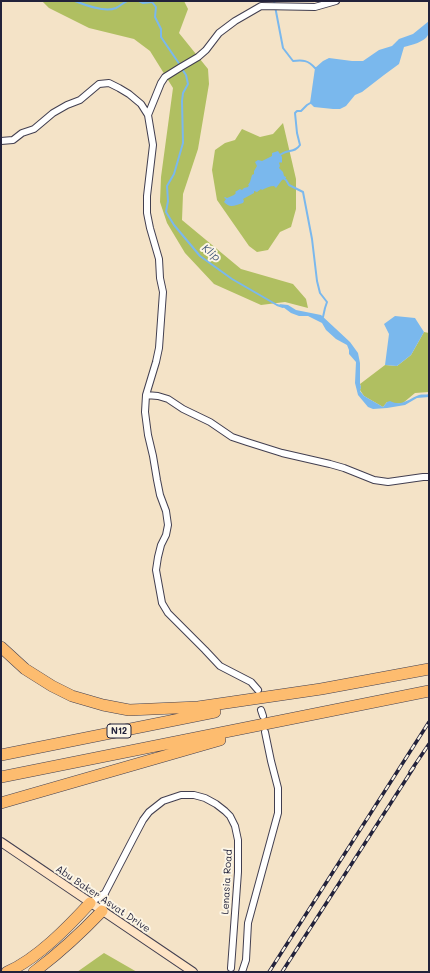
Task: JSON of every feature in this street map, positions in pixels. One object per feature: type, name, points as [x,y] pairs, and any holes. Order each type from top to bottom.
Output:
[{"type":"highway","points":[[1,647],[25,669],[52,686],[72,696],[97,704],[129,710],[198,708],[321,689]]},
{"type":"highway","name":"N12","points":[[1,755],[280,699],[321,689],[429,669]]},
{"type":"highway","name":"N12","points":[[1,776],[429,691]]},
{"type":"highway","points":[[1,802],[202,744],[317,714]]},
{"type":"highway","points":[[7,972],[23,964],[38,953],[69,925],[90,903]]},
{"type":"highway","points":[[34,972],[77,936],[102,911]]},
{"type":"main road","name":"Abu Baker Asvat Drive","points":[[1,842],[193,972]]},
{"type":"street","points":[[148,115],[165,76],[198,57],[206,50],[219,33],[235,21],[261,6],[315,7],[336,1]]},
{"type":"street","points":[[1,141],[13,140],[22,133],[34,130],[53,113],[80,100],[99,84],[109,83],[129,94],[141,104],[148,115],[153,146],[147,196],[147,213],[159,259],[160,278],[163,292],[159,348],[146,395],[145,412],[154,467],[160,495],[166,511],[168,525],[166,535],[161,545],[156,570],[162,603],[168,613],[220,666],[251,682],[258,690]]},
{"type":"street","points":[[146,395],[168,399],[210,422],[232,437],[282,453],[344,468],[374,480],[388,482],[429,477]]},
{"type":"street","points":[[242,972],[246,960],[248,923],[278,813],[278,788],[265,732]]},
{"type":"street","name":"Lenasia Road","points":[[102,911],[105,893],[143,820],[153,809],[163,802],[181,795],[194,795],[212,801],[230,816],[235,826],[238,840],[238,872],[231,968]]},
{"type":"street","name":"Lenasia Road","points":[[90,903],[105,893]]},
{"type":"green space","points":[[42,1],[184,1],[188,9],[179,33],[208,69],[209,84],[198,149],[183,194],[182,220],[241,269],[293,284],[306,299],[308,308],[285,302],[261,305],[214,284],[185,253],[167,223],[160,202],[161,177],[173,88],[150,51],[134,39],[89,28],[49,8]]},
{"type":"green space","points":[[283,123],[296,179],[296,209],[291,227],[280,232],[268,250],[257,252],[249,246],[217,200],[212,170],[215,150],[225,143],[235,140],[242,129],[260,137],[273,134]]},
{"type":"green space","points":[[424,332],[429,333],[429,392],[415,393],[403,403],[394,404],[387,402],[383,407],[364,396],[360,390],[360,384],[385,365],[397,366],[411,355]]},
{"type":"green space","points":[[104,953],[137,972],[77,972]]},
{"type":"water","points":[[429,21],[429,32],[424,40],[404,47],[399,64],[362,92],[355,95],[346,106],[340,109],[333,109],[314,107],[310,103],[315,68],[323,61],[329,58],[363,61],[379,50],[392,46],[399,39],[413,34]]},
{"type":"water","points":[[278,151],[282,157],[282,162],[279,163],[279,168],[286,178],[282,180],[276,188],[272,186],[262,190],[261,189],[257,192],[254,191],[254,193],[243,199],[243,203],[231,206],[224,202],[226,199],[224,198],[225,197],[227,198],[234,195],[236,193],[235,192],[240,189],[242,190],[248,187],[257,166],[255,162],[258,160],[262,161],[272,156],[272,153]]},
{"type":"water","points":[[279,304],[288,305],[296,310],[321,315],[350,342],[358,353],[360,363],[360,391],[364,396],[383,407],[390,401],[394,403],[402,403],[419,395],[429,394],[429,397],[417,398],[405,405],[387,408],[373,409],[368,407],[358,395],[355,383],[356,362],[349,354],[347,345],[336,339],[326,330],[322,323],[308,316],[299,316],[291,313]]},
{"type":"water","points":[[395,316],[415,318],[424,332],[411,355],[397,366],[385,365],[389,334],[384,324]]},
{"type":"waterway","name":"Klip","points":[[75,1],[106,10],[116,8],[127,1]]},
{"type":"waterway","name":"Klip","points":[[139,1],[143,3],[152,2],[156,7],[155,17],[161,29],[161,37],[180,65]]},
{"type":"waterway","points":[[274,1],[283,48],[293,61],[305,61],[317,68]]},
{"type":"waterway","name":"Klip","points":[[182,69],[186,75],[188,84],[183,93],[182,101],[183,143],[174,174],[167,186],[168,201],[166,212],[174,225],[200,256],[232,279],[283,307]]},
{"type":"waterway","points":[[279,156],[285,152],[298,148],[300,145],[295,113],[297,111],[301,111],[312,102]]},
{"type":"waterway","points":[[283,178],[289,185],[303,192],[312,239],[317,281],[320,293],[327,302],[323,317]]},
{"type":"railway","points":[[269,972],[429,722]]},
{"type":"railway","points":[[410,772],[429,744]]},
{"type":"railway","points":[[282,972],[414,767]]}]
